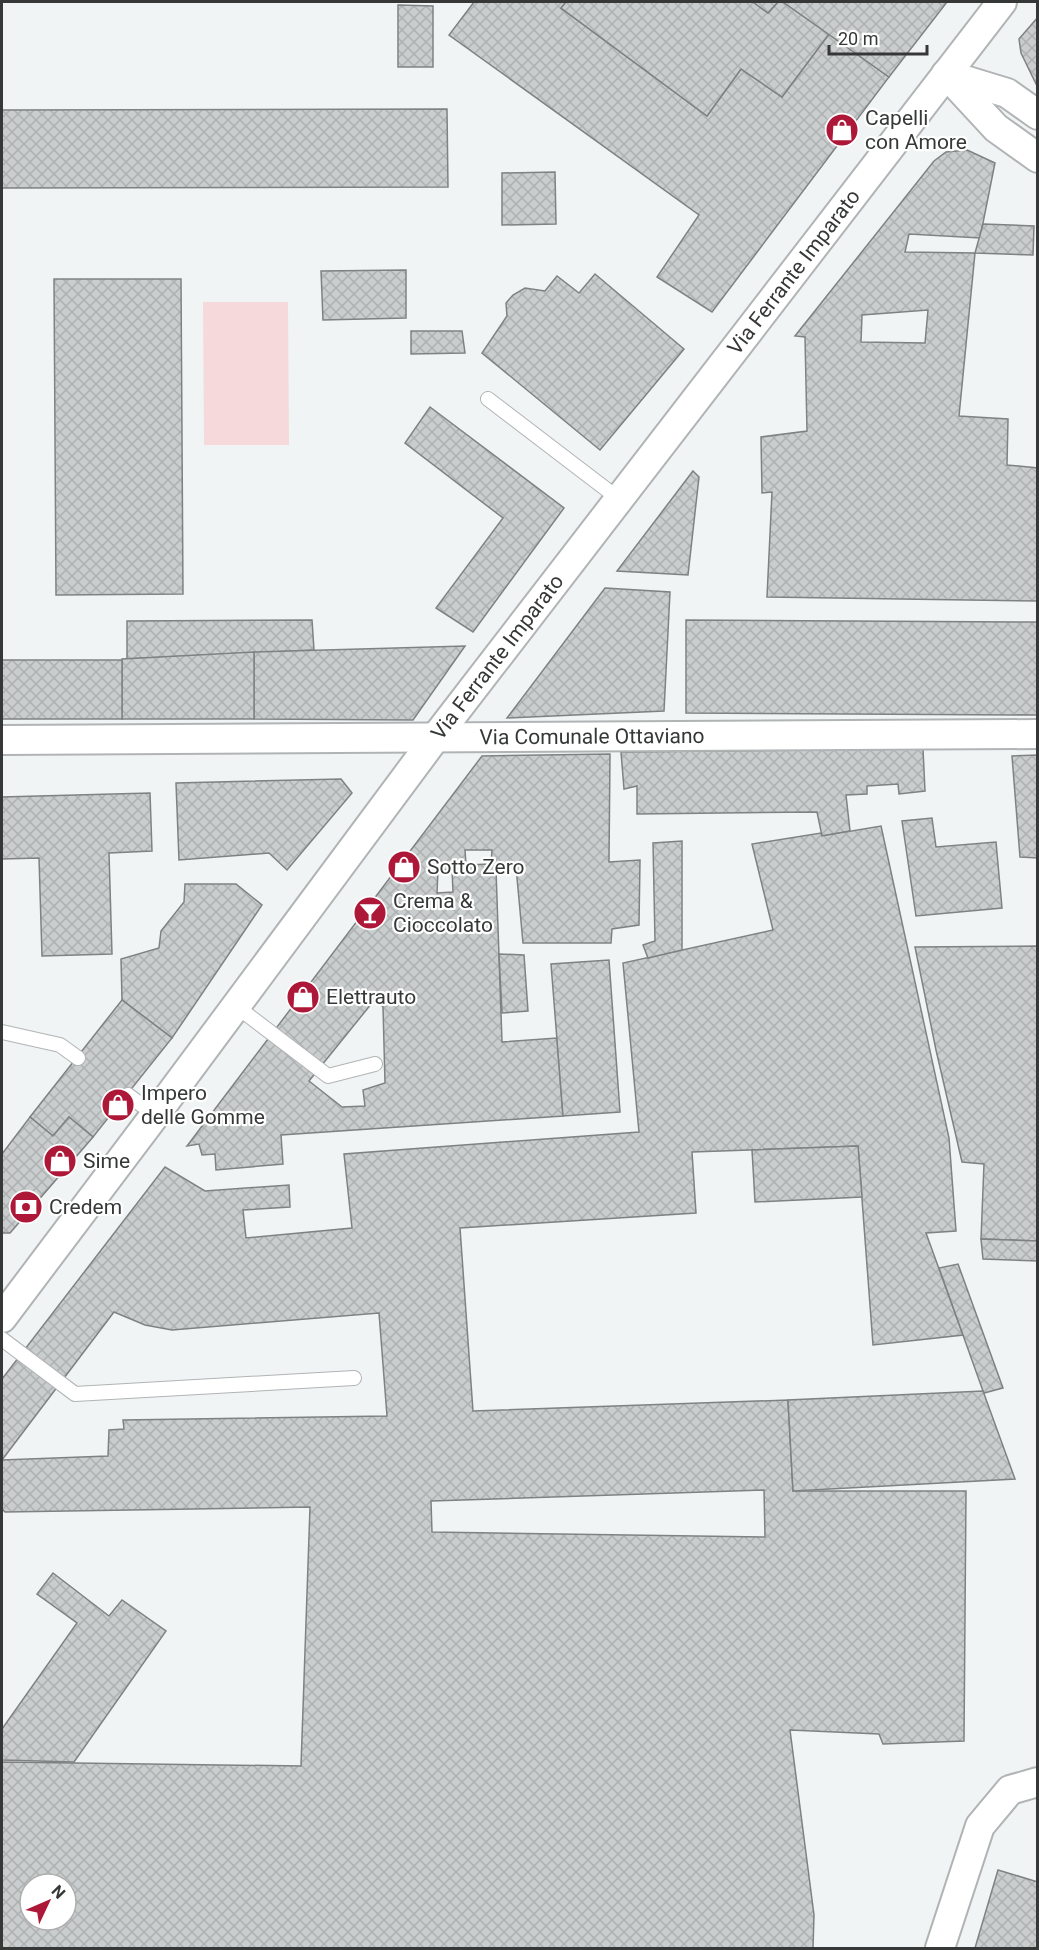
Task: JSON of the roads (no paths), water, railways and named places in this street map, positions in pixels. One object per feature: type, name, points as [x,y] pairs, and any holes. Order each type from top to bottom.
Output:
[{"type":"street","name":"Via Ferrante Imparato","points":[[2,1318],[435,738],[1002,2]]},
{"type":"street","points":[[946,74],[1007,93],[1038,115]]},
{"type":"street","points":[[946,74],[996,128],[1038,158]]},
{"type":"street","name":"Via Comunale Ottaviano","points":[[2,740],[1038,734]]},
{"type":"street","points":[[940,1948],[980,1826],[1010,1790],[1038,1782]]},
{"type":"lane","points":[[488,399],[619,499]]},
{"type":"lane","points":[[237,1006],[328,1076],[375,1064]]},
{"type":"lane","points":[[2,1032],[60,1045],[78,1058]]},
{"type":"lane","points":[[128,1095],[155,1115]]},
{"type":"lane","points":[[2,1339],[75,1394],[354,1378]]},
{"type":"place","name":"Capelli con Amore","points":[[842,130]]},
{"type":"place","name":"Sotto Zero","points":[[404,867]]},
{"type":"place","name":"Crema & Cioccolato","points":[[370,913]]},
{"type":"place","name":"Elettrauto","points":[[303,997]]},
{"type":"place","name":"Impero delle Gomme","points":[[118,1105]]},
{"type":"place","name":"Sime","points":[[60,1161]]},
{"type":"place","name":"Credem","points":[[26,1207]]}]
